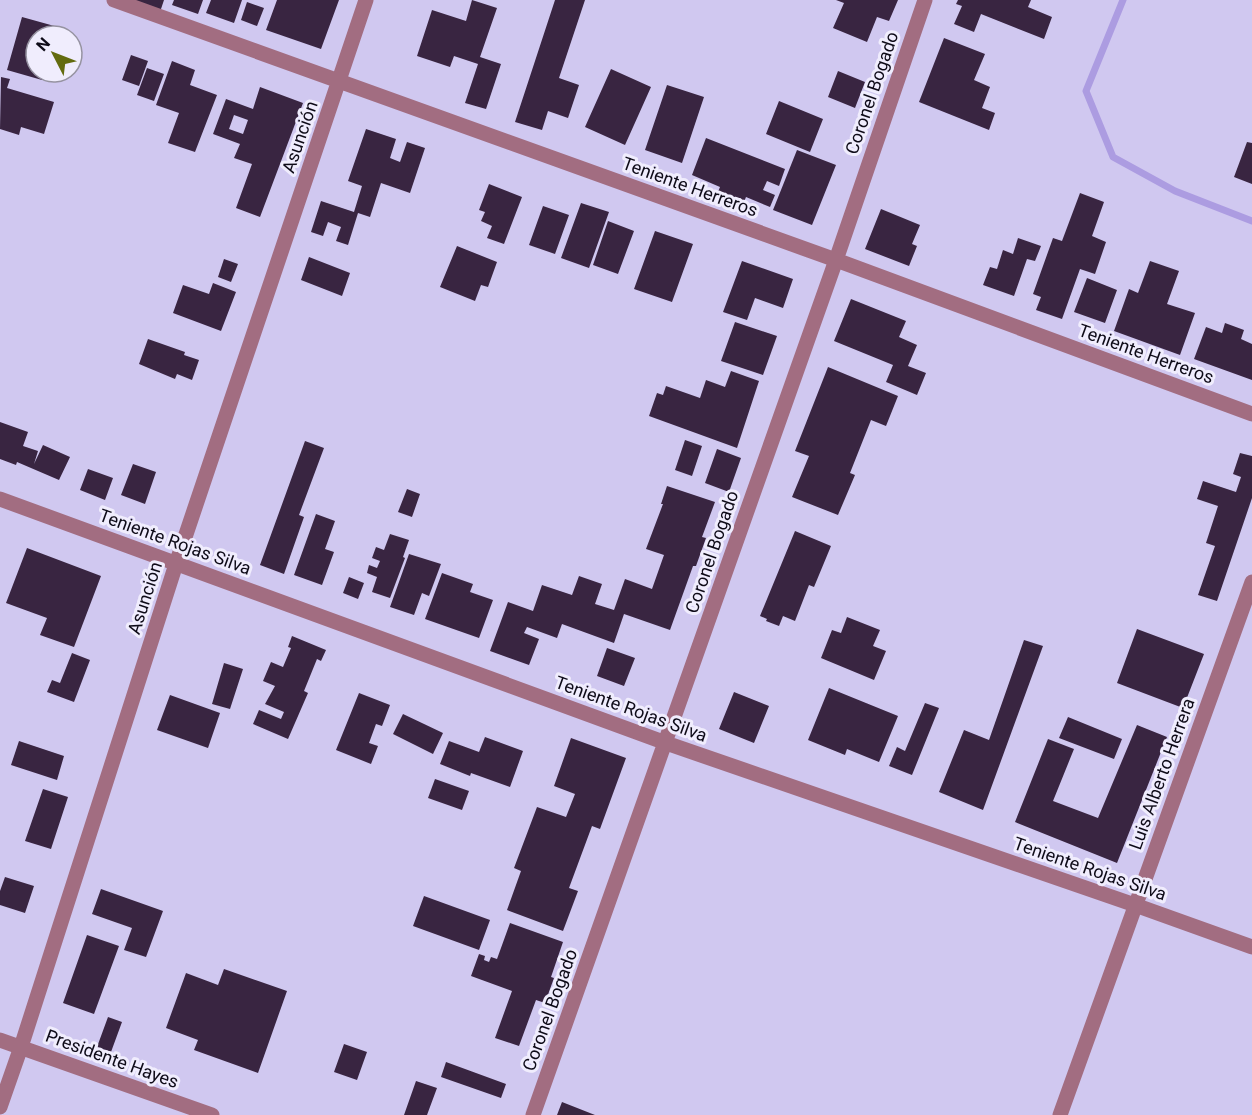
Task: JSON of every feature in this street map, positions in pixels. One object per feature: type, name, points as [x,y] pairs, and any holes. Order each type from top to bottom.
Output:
[{"type":"street","name":"Teniente Herreros","points":[[114,0],[836,260],[1252,414]]},
{"type":"street","name":"Asunción","points":[[0,1107],[176,564],[366,0]]},
{"type":"street","name":"Coronel Bogado","points":[[533,1115],[836,260],[925,0]]},
{"type":"street","name":"Teniente Rojas Silva","points":[[0,499],[666,743],[1252,947]]},
{"type":"street","name":"Luis Alberto Herrera","points":[[1060,1115],[1252,582]]},
{"type":"street","name":"Presidente Hayes","points":[[0,1040],[212,1115]]},
{"type":"building","points":[[133,0],[164,0],[160,12]]},
{"type":"building","points":[[174,0],[203,0],[198,14],[172,5]]},
{"type":"building","points":[[211,0],[242,0],[234,23],[206,13]]},
{"type":"building","points":[[277,0],[339,0],[321,49],[266,30]]},
{"type":"building","points":[[472,0],[497,8],[480,57],[501,64],[486,109],[465,103],[478,64],[454,56],[450,67],[417,56],[432,10],[466,21]]},
{"type":"building","points":[[555,0],[585,0],[559,78],[579,85],[568,118],[548,111],[542,130],[515,122]]},
{"type":"building","points":[[836,0],[898,0],[889,21],[877,17],[867,42],[833,28],[844,3]]},
{"type":"building","points":[[958,0],[1031,0],[1028,7],[1052,17],[1044,39],[981,14],[974,32],[954,24],[962,6],[956,4]]},
{"type":"building","points":[[247,2],[264,8],[257,26],[241,20]]},
{"type":"building","points":[[22,17],[47,24],[24,24],[24,75],[7,70]]},
{"type":"building","points":[[944,38],[985,54],[974,80],[990,87],[982,108],[995,113],[989,130],[919,102]]},
{"type":"building","points":[[131,55],[148,61],[139,86],[122,80]]},
{"type":"building","points":[[172,61],[195,70],[190,85],[217,95],[195,152],[168,143],[179,113],[156,105]]},
{"type":"building","points":[[147,68],[164,74],[154,101],[137,95]]},
{"type":"building","points":[[611,69],[651,87],[625,145],[585,127]]},
{"type":"building","points":[[838,71],[865,82],[855,108],[828,97]]},
{"type":"building","points":[[1,77],[10,79],[7,88],[54,102],[44,134],[21,127],[19,135],[0,129]]},
{"type":"building","points":[[667,85],[704,97],[682,163],[645,150]]},
{"type":"building","points":[[260,87],[303,103],[260,217],[236,208],[252,164],[234,158],[240,144],[213,134],[226,99],[253,109]],"holes":[[[234,115],[248,120],[243,134],[229,129]]]},
{"type":"building","points":[[779,101],[823,119],[810,152],[766,134]]},
{"type":"building","points":[[366,129],[396,139],[390,158],[400,162],[407,142],[425,148],[410,193],[381,183],[370,217],[358,213],[348,245],[336,241],[341,227],[328,222],[323,236],[311,232],[321,201],[354,212],[362,186],[348,181]]},
{"type":"building","points":[[706,138],[785,169],[779,186],[767,181],[763,190],[775,195],[770,207],[746,197],[740,212],[714,202],[720,187],[692,175]]},
{"type":"building","points":[[1247,142],[1252,143],[1252,184],[1234,177]]},
{"type":"building","points":[[797,150],[836,165],[812,225],[773,210]]},
{"type":"building","points":[[489,184],[522,197],[504,244],[487,238],[492,226],[481,221],[485,212],[479,210]]},
{"type":"building","points":[[1080,193],[1104,202],[1092,236],[1106,242],[1095,274],[1080,269],[1062,319],[1036,310],[1041,297],[1033,294],[1053,238],[1062,241]]},
{"type":"building","points":[[581,203],[609,212],[589,268],[561,258]]},
{"type":"building","points":[[543,206],[569,215],[555,254],[529,245]]},
{"type":"building","points":[[881,209],[920,225],[912,244],[917,246],[909,266],[865,249]]},
{"type":"building","points":[[608,221],[634,231],[618,274],[593,265]]},
{"type":"building","points":[[655,231],[693,244],[672,302],[634,289]]},
{"type":"building","points":[[1018,238],[1041,246],[1035,261],[1027,259],[1014,296],[983,285],[990,267],[997,269],[1003,250],[1013,254]]},
{"type":"building","points":[[457,246],[497,262],[488,287],[481,285],[475,301],[440,287]]},
{"type":"building","points":[[309,257],[350,273],[342,296],[301,280]]},
{"type":"building","points":[[224,259],[238,264],[231,282],[218,277]]},
{"type":"building","points":[[742,261],[793,279],[783,308],[755,298],[747,320],[723,312]]},
{"type":"building","points":[[1150,261],[1179,271],[1167,304],[1195,313],[1180,355],[1114,331],[1129,289],[1138,293]]},
{"type":"building","points":[[1087,278],[1117,290],[1105,323],[1074,312]]},
{"type":"building","points":[[213,283],[236,292],[221,331],[173,313],[183,285],[209,294]]},
{"type":"building","points":[[851,299],[906,321],[899,337],[917,345],[908,366],[926,373],[917,395],[886,382],[893,365],[834,341]]},
{"type":"building","points":[[735,322],[777,336],[763,375],[721,361]]},
{"type":"building","points":[[1225,323],[1244,330],[1241,339],[1252,344],[1252,380],[1194,359],[1206,327],[1222,333]]},
{"type":"building","points":[[148,339],[185,352],[184,355],[199,360],[192,380],[177,374],[175,379],[139,364]]},
{"type":"building","points":[[828,367],[898,396],[886,426],[871,420],[850,473],[855,475],[838,515],[792,497],[809,456],[795,451]]},
{"type":"building","points":[[731,371],[759,381],[737,448],[649,416],[657,393],[663,395],[666,386],[700,398],[706,380],[725,387]]},
{"type":"building","points":[[0,422],[28,432],[23,446],[38,451],[34,464],[43,445],[70,457],[59,480],[17,462],[16,465],[0,459]]},
{"type":"building","points":[[685,440],[702,446],[692,476],[675,470]]},
{"type":"building","points":[[305,441],[324,448],[299,515],[304,517],[284,574],[260,565]]},
{"type":"building","points":[[717,449],[741,458],[729,492],[705,483]]},
{"type":"building","points":[[1240,453],[1252,456],[1252,498],[1217,601],[1198,595],[1215,546],[1206,543],[1218,506],[1197,499],[1203,481],[1236,492],[1241,477],[1233,474]]},
{"type":"building","points":[[133,464],[156,472],[145,504],[121,495]]},
{"type":"building","points":[[88,469],[113,478],[105,500],[80,490]]},
{"type":"building","points":[[667,486],[715,502],[702,537],[706,538],[696,566],[693,566],[670,630],[624,614],[614,643],[562,624],[557,638],[527,627],[524,633],[539,639],[529,665],[490,651],[508,602],[533,611],[542,585],[572,595],[579,576],[602,584],[595,604],[614,610],[625,579],[652,589],[664,555],[646,549],[663,504],[661,504]]},
{"type":"building","points":[[407,489],[420,494],[412,517],[398,512]]},
{"type":"building","points":[[316,514],[335,521],[325,549],[334,552],[322,585],[294,575]]},
{"type":"building","points":[[795,531],[831,546],[814,587],[809,585],[795,621],[783,616],[779,626],[760,616]]},
{"type":"building","points":[[390,534],[409,540],[403,557],[405,558],[390,598],[372,592],[377,577],[367,573],[369,565],[377,568],[380,561],[372,558],[376,547],[384,550]]},
{"type":"building","points":[[27,548],[101,576],[74,647],[40,635],[47,618],[6,603]]},
{"type":"building","points":[[409,554],[441,564],[429,596],[422,593],[414,615],[390,607]]},
{"type":"building","points":[[442,573],[473,584],[470,592],[493,600],[479,638],[425,619]]},
{"type":"building","points":[[349,577],[364,583],[358,599],[343,593]]},
{"type":"building","points":[[847,617],[880,630],[873,646],[886,651],[874,680],[821,658],[832,630],[841,633]]},
{"type":"building","points":[[1137,629],[1204,654],[1183,708],[1117,683]]},
{"type":"building","points":[[292,636],[326,650],[321,661],[317,659],[304,691],[308,693],[288,739],[253,724],[259,710],[281,719],[284,712],[265,704],[275,686],[263,681],[271,662],[283,667],[291,648],[288,647]]},
{"type":"building","points":[[1024,640],[1043,646],[983,810],[939,792],[964,730],[989,740]]},
{"type":"building","points":[[607,648],[635,658],[624,686],[597,676]]},
{"type":"building","points":[[72,653],[90,660],[74,702],[47,692],[52,680],[60,683]]},
{"type":"building","points":[[224,663],[243,669],[230,709],[212,704]]},
{"type":"building","points":[[829,688],[898,716],[879,762],[847,749],[845,755],[808,740]]},
{"type":"building","points":[[734,692],[769,706],[754,743],[719,729]]},
{"type":"building","points":[[359,693],[390,705],[382,726],[376,724],[369,743],[378,746],[371,764],[336,750]]},
{"type":"building","points":[[170,695],[220,713],[208,748],[157,730]]},
{"type":"building","points":[[925,703],[939,708],[912,775],[889,766],[897,747],[905,751]]},
{"type":"building","points":[[403,714],[443,733],[433,754],[393,734]]},
{"type":"building","points":[[1068,717],[1122,739],[1114,759],[1059,738]]},
{"type":"building","points":[[1137,725],[1167,737],[1117,863],[1015,822],[1048,739],[1074,749],[1053,801],[1098,818]]},
{"type":"building","points":[[485,737],[523,751],[510,787],[471,773],[470,776],[440,764],[449,741],[479,752]]},
{"type":"building","points":[[571,738],[626,758],[600,829],[592,826],[569,888],[578,891],[563,931],[507,910],[521,871],[514,868],[537,807],[566,817],[575,794],[554,786]]},
{"type":"building","points":[[19,741],[64,756],[57,780],[11,765]]},
{"type":"building","points":[[435,779],[469,791],[462,810],[428,798]]},
{"type":"building","points":[[43,789],[68,797],[51,849],[25,841]]},
{"type":"building","points":[[5,877],[34,886],[25,913],[0,905],[0,891]]},
{"type":"building","points":[[101,889],[163,911],[146,957],[124,950],[132,928],[92,914]]},
{"type":"building","points":[[424,896],[490,920],[479,950],[413,926]]},
{"type":"building","points":[[510,923],[563,942],[545,1003],[536,1000],[519,1046],[495,1038],[512,991],[471,976],[479,954],[485,956],[484,960],[489,962],[491,957],[497,959]]},
{"type":"building","points":[[87,935],[119,946],[94,1014],[63,1003]]},
{"type":"building","points":[[224,969],[287,991],[258,1073],[194,1050],[198,1040],[166,1028],[186,973],[218,985]]},
{"type":"building","points":[[108,1017],[122,1022],[111,1052],[97,1047]]},
{"type":"building","points":[[344,1044],[367,1052],[357,1080],[334,1072]]},
{"type":"building","points":[[446,1062],[506,1084],[501,1098],[441,1077]]},
{"type":"building","points":[[416,1081],[437,1088],[427,1115],[404,1115]]},
{"type":"building","points":[[562,1102],[595,1115],[557,1115]]},
{"type":"waterway","points":[[1123,0],[1086,91],[1113,157],[1175,191],[1252,221]]}]
